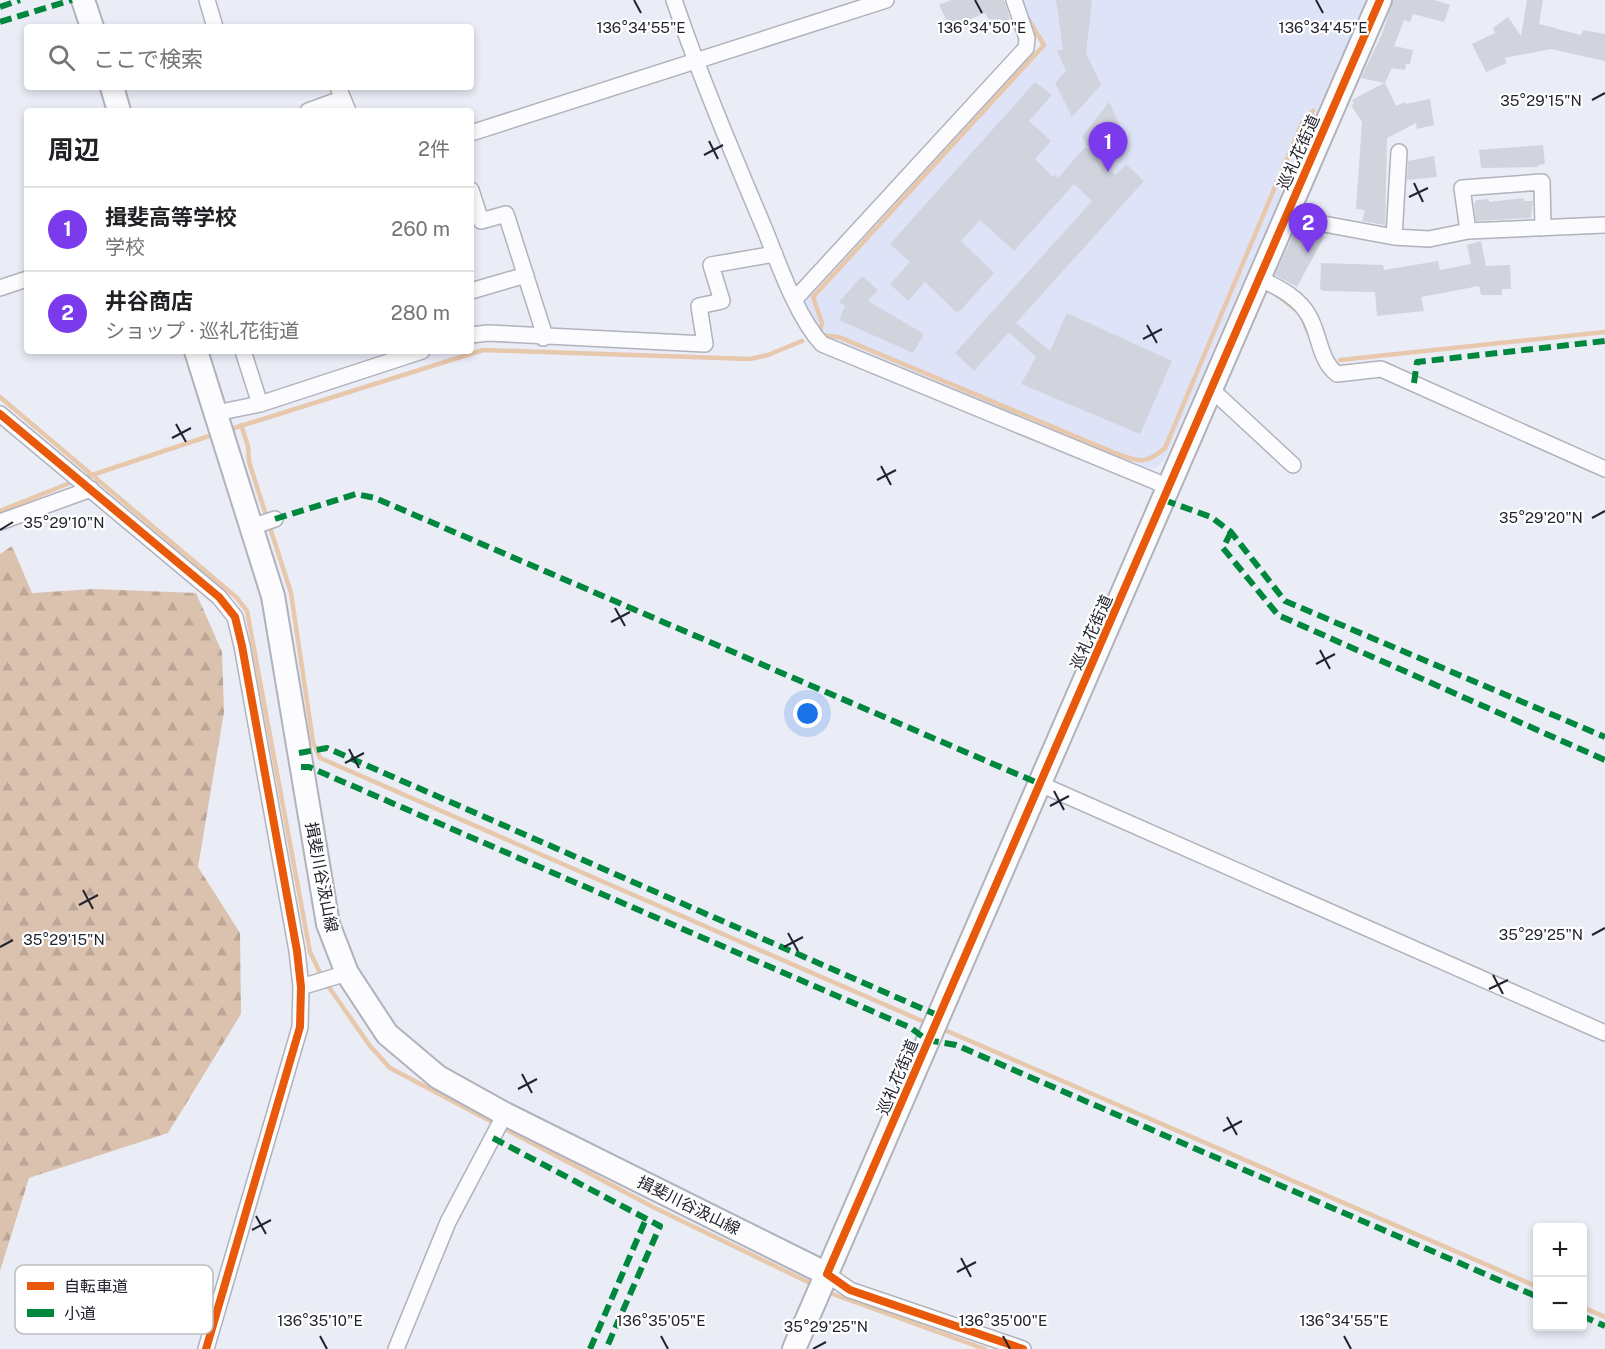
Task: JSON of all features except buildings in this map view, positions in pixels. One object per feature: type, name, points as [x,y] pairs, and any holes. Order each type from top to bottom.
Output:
[{"type":"street","points":[[83,0],[91,24]]},
{"type":"street","points":[[207,0],[214,24]]},
{"type":"street","points":[[674,0],[695,62],[775,254],[796,298],[807,328],[822,344],[1169,487]]},
{"type":"street","points":[[474,132],[886,0]]},
{"type":"street","points":[[796,298],[1026,48],[1027,38],[1014,0]]},
{"type":"street","name":"巡礼花街道","points":[[827,1274],[937,1015],[1169,487],[1257,277],[1380,0]]},
{"type":"street","points":[[113,90],[118,108]]},
{"type":"street","points":[[316,108],[342,99]]},
{"type":"street","points":[[1394,237],[1399,152]]},
{"type":"street","points":[[1468,231],[1462,188],[1542,182],[1543,228]]},
{"type":"street","points":[[474,199],[481,221],[506,214],[544,333],[543,338]]},
{"type":"street","points":[[1281,226],[1324,224],[1394,237],[1429,239],[1468,231],[1605,225]]},
{"type":"street","points":[[474,335],[488,333],[543,338],[705,344],[699,306],[722,301],[711,265],[775,254]]},
{"type":"street","points":[[474,290],[526,276]]},
{"type":"street","points":[[1257,277],[1291,295],[1309,315],[1328,367],[1337,374],[1381,369],[1605,469]]},
{"type":"street","points":[[0,288],[24,280]]},
{"type":"street","name":"揖斐川谷汲山線","points":[[197,354],[273,596],[328,924],[347,973],[387,1034],[438,1077],[505,1114],[827,1274]]},
{"type":"street","points":[[244,354],[260,404]]},
{"type":"street","points":[[216,413],[260,404],[413,354]]},
{"type":"street","points":[[1210,389],[1293,465]]},
{"type":"street","points":[[0,414],[219,597],[235,617],[260,744],[301,987],[300,1027],[213,1325]]},
{"type":"street","points":[[0,522],[91,489]]},
{"type":"street","points":[[252,527],[275,519]]},
{"type":"street","points":[[1040,784],[1605,1033]]},
{"type":"street","points":[[301,987],[347,973]]},
{"type":"street","points":[[396,1349],[448,1222],[505,1114]]},
{"type":"street","points":[[794,1349],[827,1274],[850,1290],[1023,1349]]},
{"type":"street","points":[[206,1349],[210,1334]]},
{"type":"shaded area","points":[[1022,0],[1366,0],[1165,459],[1155,468],[1136,469],[830,343],[804,303],[1040,50],[1040,41]]},
{"type":"green space","points":[[12,546],[32,593],[94,589],[196,593],[222,652],[224,712],[198,867],[240,933],[241,1014],[168,1133],[29,1178],[0,1271],[0,554]]},
{"type":"waterway","points":[[819,335],[822,323],[813,297],[1044,45],[1027,17]]},
{"type":"waterway","points":[[820,335],[839,337],[1115,453],[1135,460],[1152,458],[1165,448],[1302,123],[1313,111]]},
{"type":"waterway","points":[[1273,292],[1300,313],[1308,332]]},
{"type":"waterway","points":[[1340,360],[1605,332]]},
{"type":"waterway","points":[[474,353],[483,350],[750,359],[768,355],[802,341]]},
{"type":"waterway","points":[[228,430],[470,354]]},
{"type":"waterway","points":[[0,397],[236,597],[247,611],[310,952],[322,977]]},
{"type":"waterway","points":[[241,425],[248,446],[249,462],[291,593],[313,742],[320,758],[929,1024]]},
{"type":"waterway","points":[[83,478],[215,434]]},
{"type":"waterway","points":[[0,511],[75,481]]},
{"type":"waterway","points":[[326,983],[370,1046],[390,1068],[655,1208],[814,1285]]},
{"type":"waterway","points":[[940,1028],[1533,1285]]},
{"type":"waterway","points":[[827,1292],[985,1349]]},
{"type":"waterway","points":[[1587,1309],[1605,1317]]},
{"type":"marked path","points":[[0,7],[20,0]]},
{"type":"marked path","points":[[0,22],[72,0]]},
{"type":"marked path","points":[[1414,383],[1417,362],[1605,341]]},
{"type":"marked path","points":[[275,519],[356,494],[375,498],[1040,784]]},
{"type":"marked path","points":[[1164,500],[1211,517],[1231,532],[1285,601],[1605,737]]},
{"type":"marked path","points":[[1231,532],[1223,548],[1278,615],[1605,760]]},
{"type":"marked path","points":[[299,753],[327,748],[937,1015]]},
{"type":"marked path","points":[[301,767],[309,767],[911,1028],[927,1040],[956,1045],[1533,1295]]},
{"type":"marked path","points":[[493,1138],[660,1226],[606,1349]]},
{"type":"marked path","points":[[590,1349],[646,1219]]},
{"type":"marked path","points":[[1587,1318],[1605,1326]]},
{"type":"cycle path","points":[[1023,1349],[850,1290],[827,1274],[1380,0]]},
{"type":"cycle path","points":[[0,414],[219,597],[235,617],[242,646],[297,951],[301,987],[300,1027],[213,1325]]},
{"type":"cycle path","points":[[206,1349],[210,1334]]},
{"type":"place","name":"揖斐高等学校","points":[[1108,172]]},
{"type":"place","name":"井谷商店","points":[[1308,253]]}]
